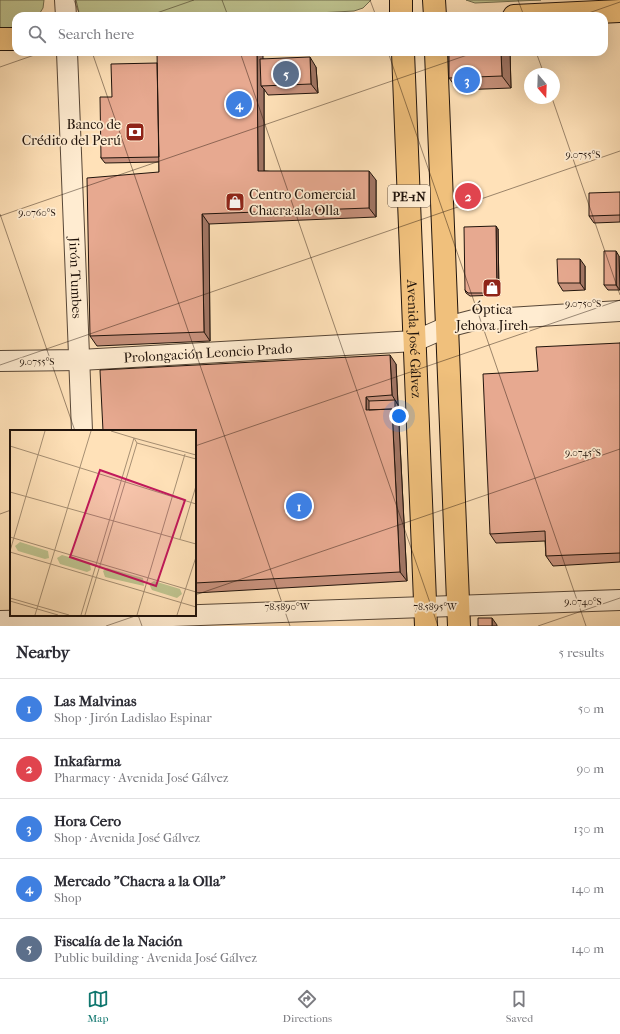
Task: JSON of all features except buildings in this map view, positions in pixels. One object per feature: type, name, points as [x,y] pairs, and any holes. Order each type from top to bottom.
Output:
[{"type":"main road","points":[[401,0],[401,12]]},
{"type":"main road","points":[[434,0],[435,12]]},
{"type":"main road","points":[[599,12],[620,11]]},
{"type":"main road","points":[[0,39],[12,38]]},
{"type":"main road","name":"Avenida José Gálvez","points":[[403,56],[426,616]]},
{"type":"main road","name":"PE-1N","points":[[436,56],[459,616]]},
{"type":"street","points":[[65,0],[66,12]]},
{"type":"street","name":"Jirón Tumbes","points":[[67,56],[82,430]]},
{"type":"street","points":[[415,341],[447,326],[474,320],[620,311]]},
{"type":"street","name":"Prolongación Leoncio Prado","points":[[0,361],[80,360],[415,341]]},
{"type":"street","points":[[0,621],[459,616],[620,600]]},
{"type":"green space","points":[[0,0],[44,0],[43,8],[40,12],[12,12],[12,29],[0,30]]},
{"type":"green space","points":[[76,0],[371,0],[363,8],[354,11],[336,12],[79,12]]},
{"type":"green space","points":[[466,0],[541,0],[475,3]]},
{"type":"place","name":"Fiscalía de la Nación","points":[[286,74]]},
{"type":"place","name":"Hora Cero","points":[[467,80]]},
{"type":"place","name":"Mercado \"Chacra a la Olla\"","points":[[239,104]]},
{"type":"place","name":"Banco de Crédito del Perú","points":[[135,132]]},
{"type":"place","name":"Inkafarma","points":[[468,196]]},
{"type":"place","name":"Centro Comercial Chacra ala Olla","points":[[235,202]]},
{"type":"place","name":"Óptica Jehova Jireh","points":[[492,288]]},
{"type":"place","name":"Las Malvinas","points":[[299,506]]}]
